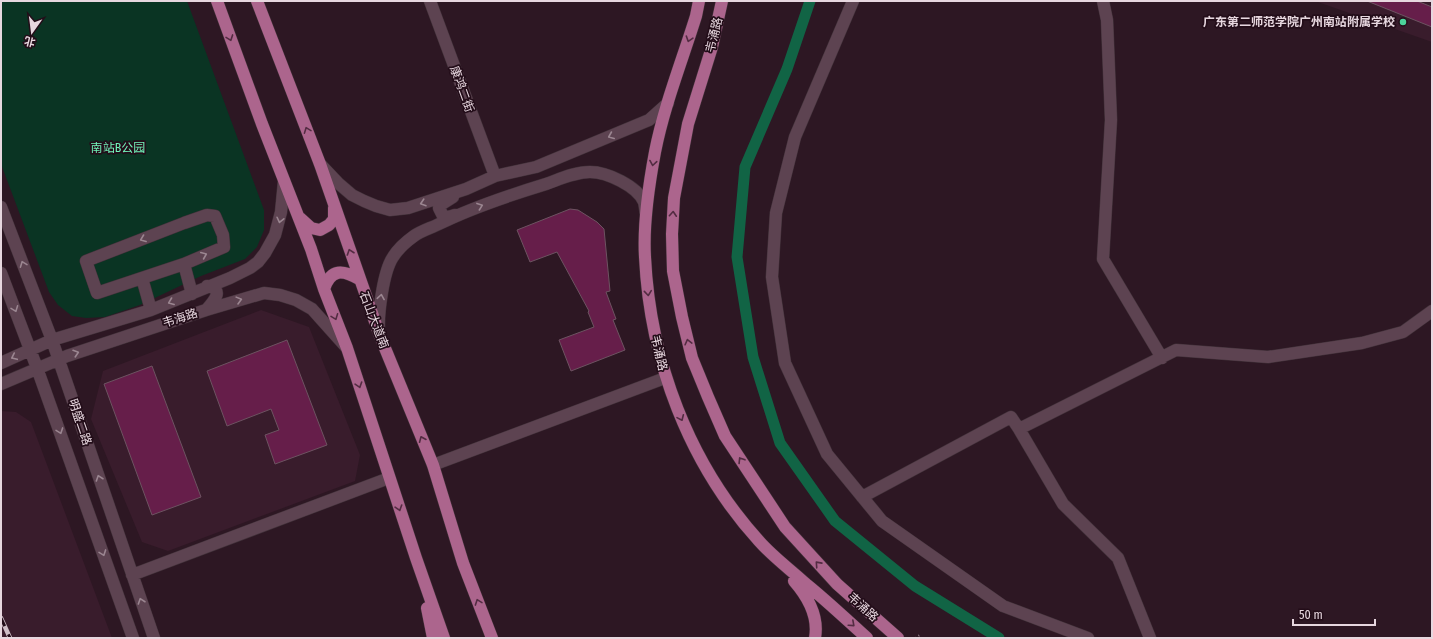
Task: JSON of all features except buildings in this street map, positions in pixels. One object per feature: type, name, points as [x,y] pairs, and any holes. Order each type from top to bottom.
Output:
[{"type":"main road","points":[[217,1],[347,348],[389,478],[444,638]]},
{"type":"main road","name":"石山大道南","points":[[257,1],[320,164],[380,336],[433,465],[464,563],[487,626],[493,638]]},
{"type":"main road","name":"韦涌路","points":[[699,1],[696,16],[668,103],[655,151],[646,215],[645,256],[651,319],[665,378],[695,448],[712,480],[733,511],[760,543],[867,638]]},
{"type":"main road","name":"韦涌路","points":[[722,1],[712,47],[688,124],[674,198],[672,234],[673,271],[692,358],[725,436],[785,527],[837,584],[898,638]]},
{"type":"main road","points":[[299,217],[311,228],[320,230],[329,225],[334,219],[334,206]]},
{"type":"main road","points":[[324,289],[327,280],[332,275],[340,272],[348,273],[359,279]]},
{"type":"main road","points":[[760,543],[805,594],[815,617],[815,638]]},
{"type":"main road","points":[[416,558],[433,638]]},
{"type":"main road","points":[[823,598],[837,601],[841,597],[841,592],[837,584]]},
{"type":"street","name":"康鸿二街","points":[[430,1],[495,176]]},
{"type":"street","points":[[853,1],[795,137],[776,213],[772,277],[784,363],[827,454],[882,521],[1003,606],[1088,638]]},
{"type":"street","points":[[1103,1],[1107,20],[1111,120],[1103,259],[1162,358]]},
{"type":"street","points":[[646,215],[644,201],[635,192],[620,181],[606,174],[590,172],[577,174],[518,192],[449,217],[443,216],[440,208],[448,199],[495,176],[536,167],[649,120],[668,103]]},
{"type":"street","points":[[320,164],[352,195],[376,206],[390,210],[408,208],[466,189]]},
{"type":"street","points":[[518,192],[532,182],[540,179],[544,174],[544,169],[541,167],[536,167]]},
{"type":"street","points":[[1,363],[52,340],[151,310],[192,294],[207,286],[230,278],[250,268],[258,262],[270,246],[279,224],[284,181]]},
{"type":"street","name":"明盛二路","points":[[1,207],[52,340],[154,638]]},
{"type":"street","points":[[380,336],[380,302],[392,258],[415,235],[459,214]]},
{"type":"street","points":[[208,215],[215,216],[223,235],[224,247],[184,264],[97,294],[86,261],[184,223],[208,215]]},
{"type":"street","points":[[184,264],[192,294]]},
{"type":"street","name":"明盛二路","points":[[1,272],[134,638]]},
{"type":"street","points":[[142,278],[151,310]]},
{"type":"street","points":[[206,310],[216,299],[217,295],[212,287],[207,286]]},
{"type":"street","name":"韦海路","points":[[1,384],[58,360],[206,310],[264,293],[280,295],[296,300],[312,309],[347,348]]},
{"type":"street","points":[[1019,429],[1176,350],[1268,358],[1362,343],[1403,332],[1432,311]]},
{"type":"street","points":[[433,465],[665,378]]},
{"type":"street","points":[[862,497],[1012,417],[1063,504],[1118,558],[1150,638]]},
{"type":"street","points":[[132,575],[389,478]]},
{"type":"path","points":[[916,638],[920,635]]},
{"type":"shaded area","name":"广东第二师范学院广州南站附属学校","points":[[1315,1],[1432,1],[1432,42]]},
{"type":"shaded area","points":[[261,310],[309,327],[360,455],[355,481],[168,551],[142,542],[91,419],[103,371]]},
{"type":"shaded area","points":[[1,411],[16,412],[31,422],[112,638],[1,638]]},
{"type":"green space","name":"南站B公园","points":[[1,1],[187,1],[264,210],[264,230],[257,247],[245,259],[201,276],[140,305],[105,317],[86,318],[72,316],[58,305],[49,292],[1,164]]},
{"type":"waterway","points":[[810,1],[787,69],[745,167],[737,257],[753,357],[780,443],[835,521],[915,586],[999,638]]},
{"type":"railway","points":[[1,618],[10,638]]},
{"type":"place","name":"广东第二师范学院广州南站附属学校","points":[[1403,22]]}]
